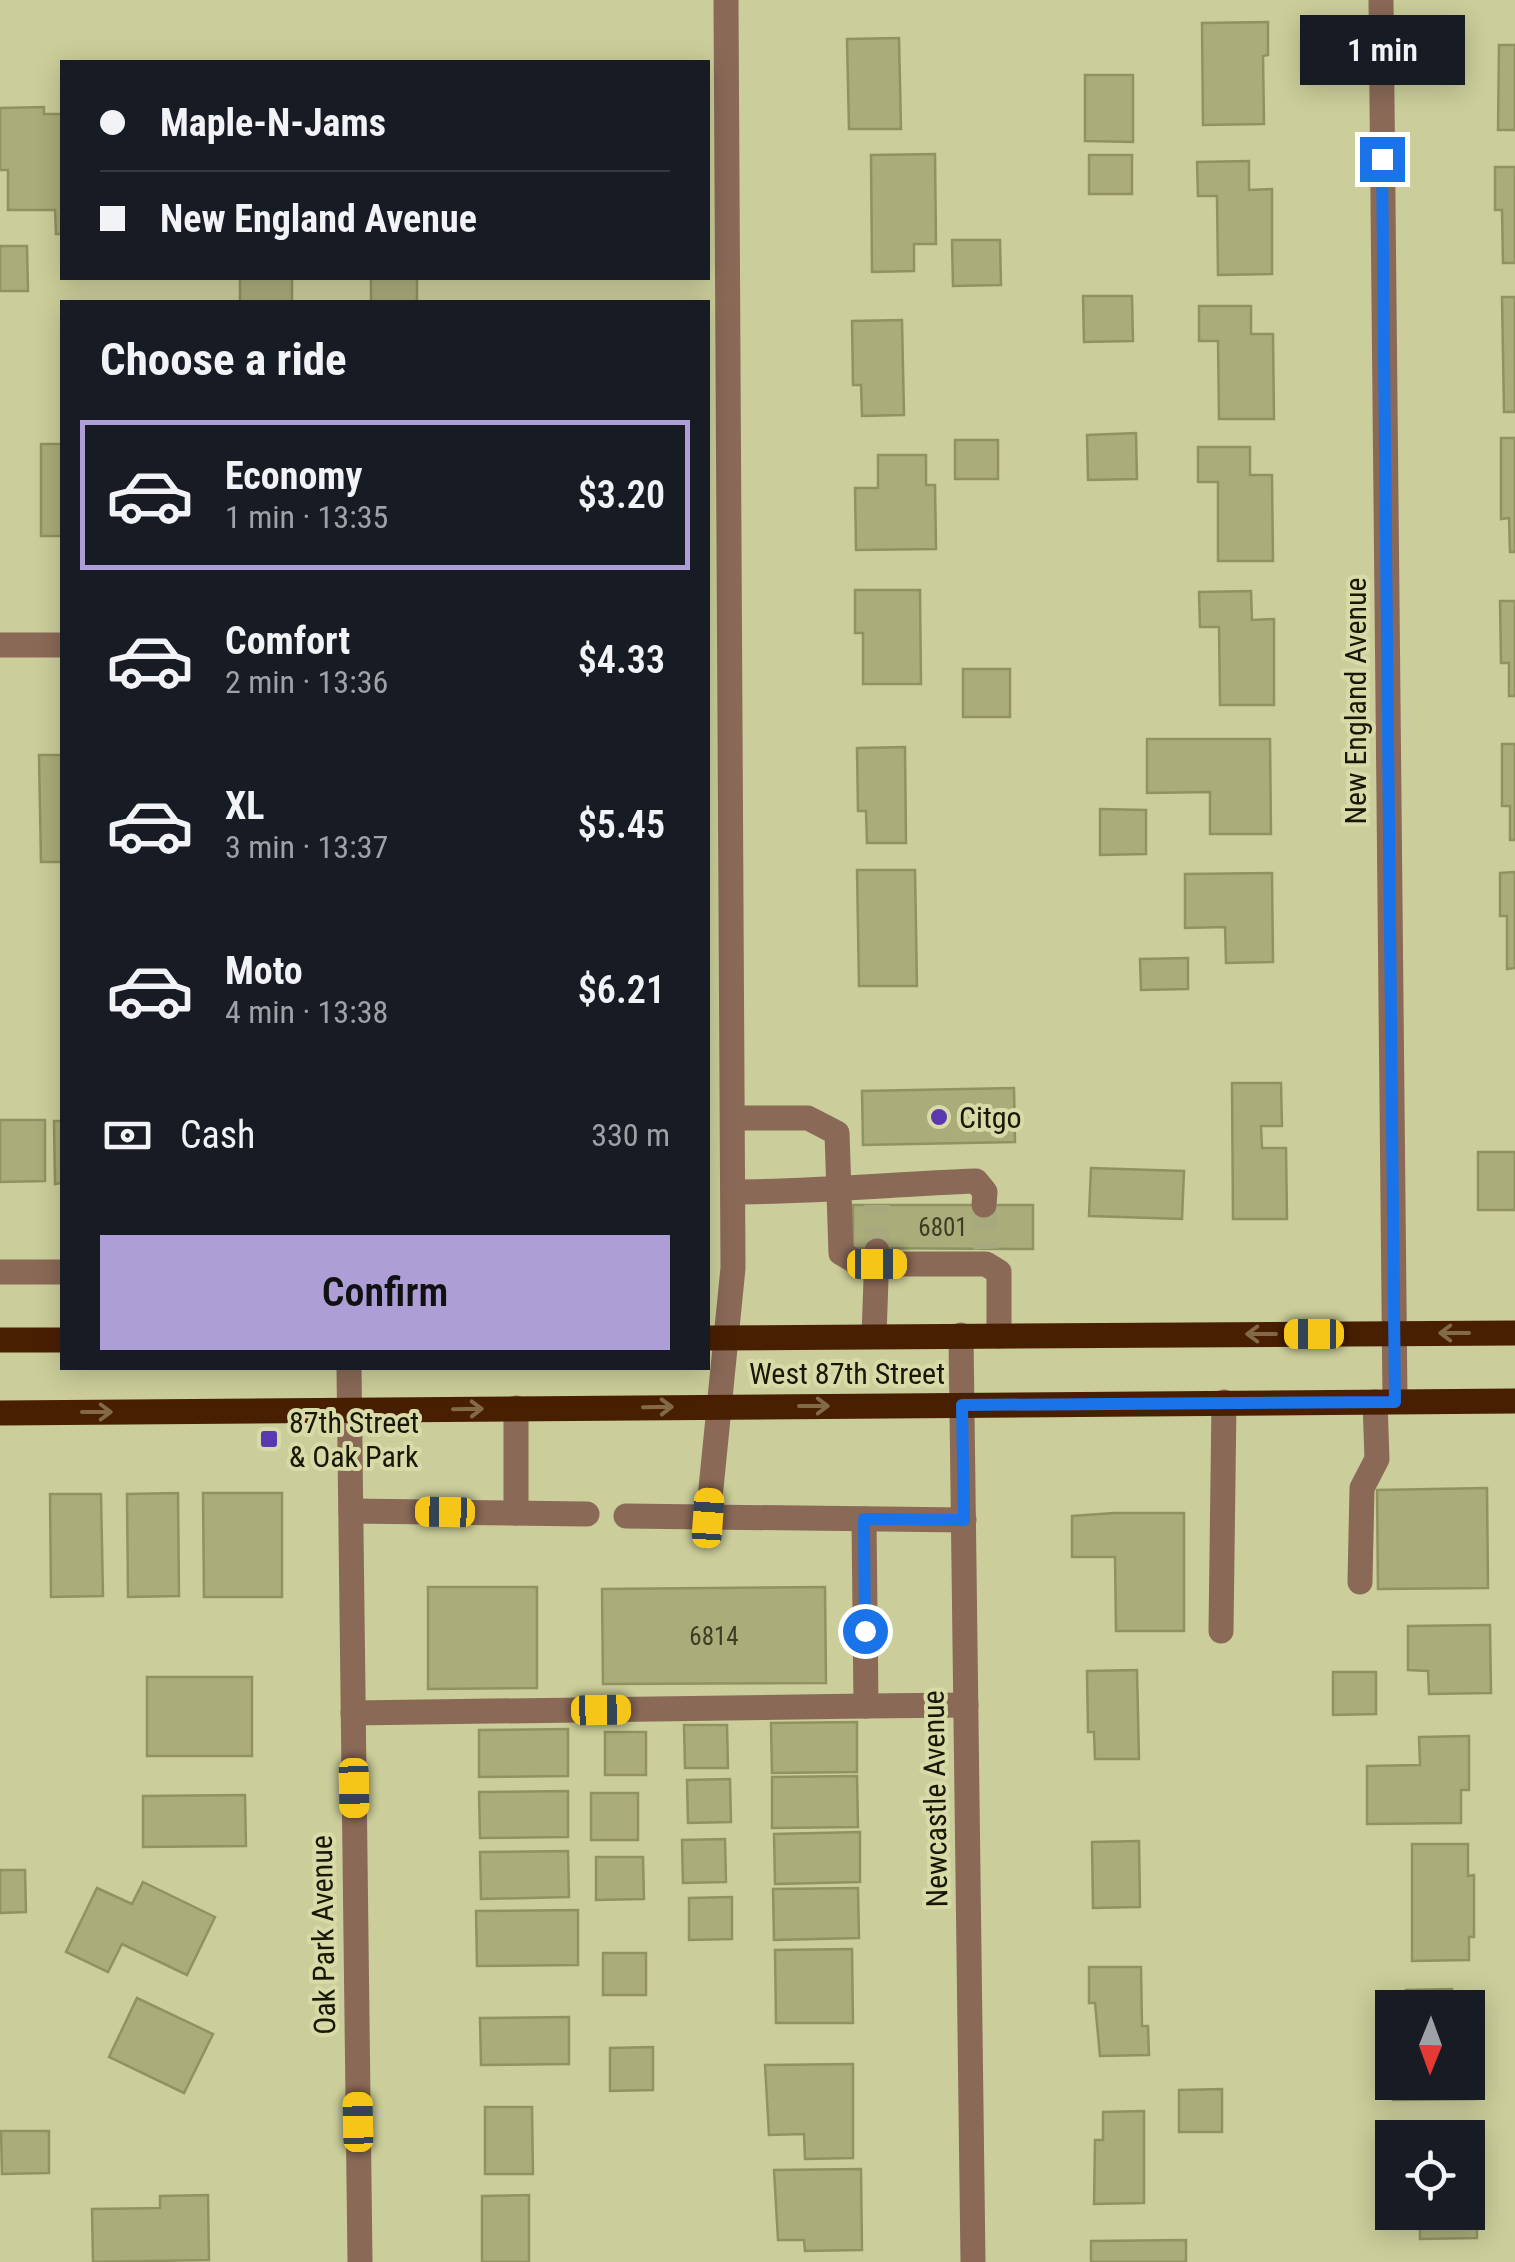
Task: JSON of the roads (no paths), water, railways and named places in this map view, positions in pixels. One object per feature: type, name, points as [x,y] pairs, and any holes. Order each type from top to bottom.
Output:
[{"type":"main road","name":"West 87th Street","points":[[716,1338],[1515,1333]]},
{"type":"main road","points":[[0,1340],[60,1340]]},
{"type":"main road","name":"West 87th Street","points":[[0,1413],[1515,1400]]},
{"type":"street","points":[[708,1518],[720,1268],[733,1192],[719,643],[726,0]]},
{"type":"street","name":"New England Avenue","points":[[1360,1582],[1362,1488],[1377,1458],[1393,1333],[1381,0]]},
{"type":"street","points":[[0,645],[60,645]]},
{"type":"street","points":[[732,1118],[808,1118],[837,1133],[841,1253],[860,1264],[877,1257],[986,1256],[999,1272],[999,1336]]},
{"type":"street","points":[[733,1192],[878,1195],[976,1182],[985,1192],[984,1204]]},
{"type":"street","points":[[874,1336],[877,1257]]},
{"type":"street","points":[[0,1272],[60,1272]]},
{"type":"street","name":"Newcastle Avenue","points":[[962,1335],[974,2262]]},
{"type":"street","name":"Oak Park Avenue","points":[[349,1370],[360,2262]]},
{"type":"street","points":[[1221,1631],[1224,1402]]},
{"type":"street","points":[[516,1408],[516,1513]]},
{"type":"street","points":[[351,1511],[587,1514]]},
{"type":"street","points":[[626,1516],[964,1520]]},
{"type":"street","points":[[864,1519],[866,1706]]},
{"type":"street","points":[[354,1714],[966,1704]]},
{"type":"tunnel","points":[[877,1205],[877,1251]]},
{"type":"tunnel","points":[[984,1205],[986,1249]]},
{"type":"place","name":"Citgo","points":[[939,1117]]},
{"type":"place","name":"87th Street & Oak Park","points":[[269,1439]]}]
